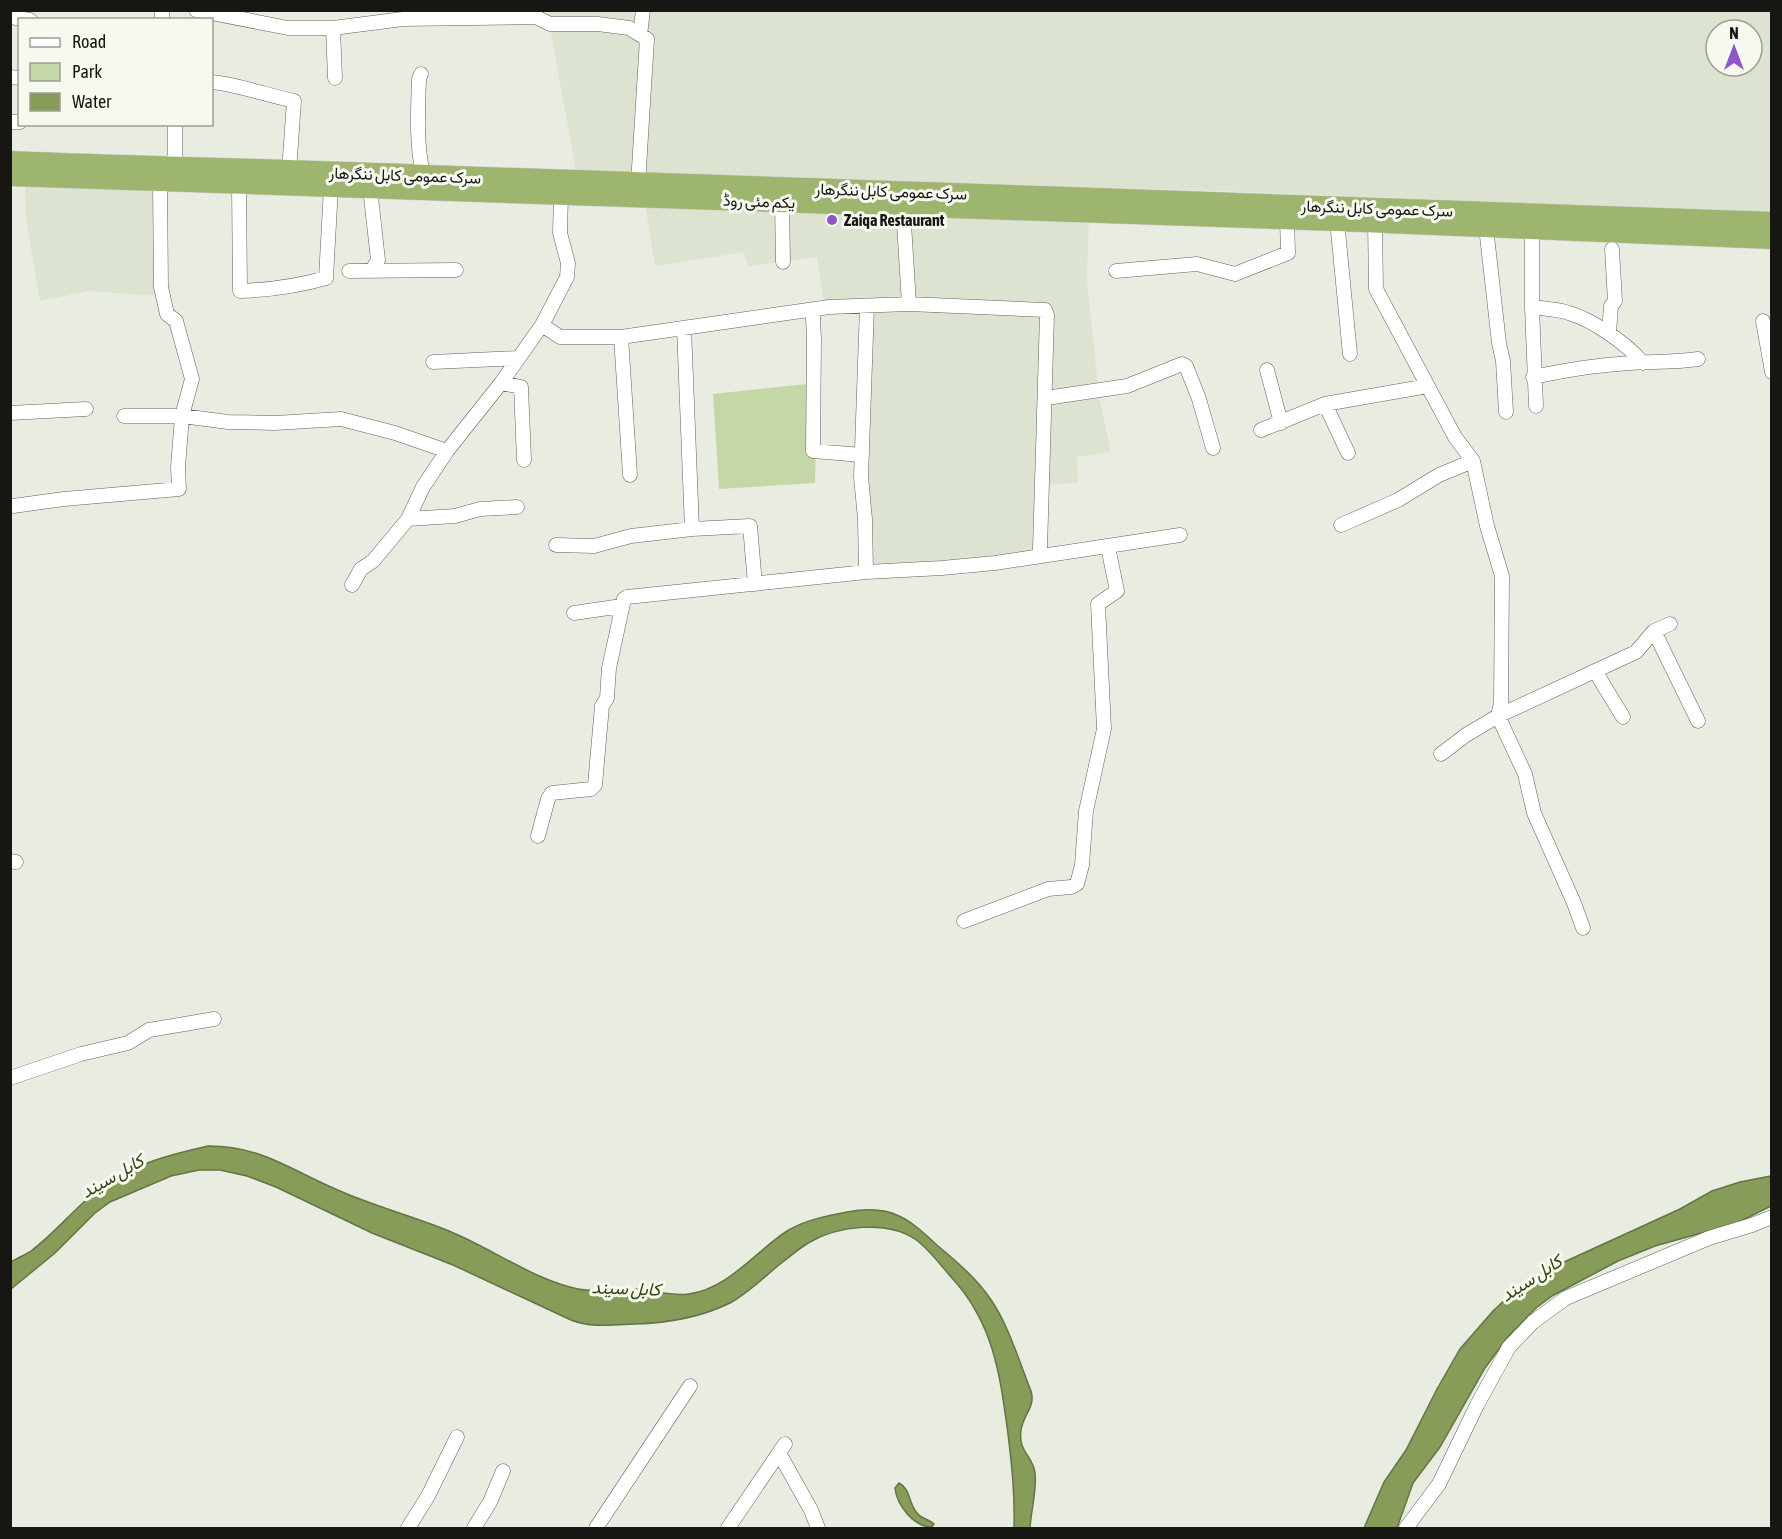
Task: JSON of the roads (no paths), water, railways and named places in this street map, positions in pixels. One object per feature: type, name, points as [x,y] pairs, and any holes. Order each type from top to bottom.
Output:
[{"type":"highway","name":"سرک عمومی کابل ننگرهار","points":[[10,161],[165,175],[239,185],[561,195],[641,191],[985,194],[1772,222]]},
{"type":"highway","name":"سرک عمومی کابل ننگرهار","points":[[10,176],[290,171],[423,174],[641,191]]},
{"type":"highway","name":"یکم مئی روڈ","points":[[641,191],[782,202],[1089,212]]},
{"type":"highway","name":"سرک عمومی کابل ننگرهار","points":[[1089,212],[1772,239]]},
{"type":"street","points":[[196,10],[266,17],[288,28],[333,28],[403,19],[535,14],[550,24],[598,24],[629,28],[647,39],[641,191]]},
{"type":"street","points":[[640,35],[643,10]]},
{"type":"street","points":[[333,28],[335,78]]},
{"type":"street","points":[[421,74],[418,114],[420,162],[423,174]]},
{"type":"street","points":[[213,82],[235,84],[294,101],[290,171]]},
{"type":"street","points":[[13,506],[179,489],[178,467],[182,416],[192,379],[176,321],[168,314],[161,287],[165,175],[175,155],[174,126]]},
{"type":"street","points":[[239,185],[240,291],[270,290],[326,278],[331,187]]},
{"type":"street","points":[[370,188],[378,261],[372,270]]},
{"type":"street","points":[[352,585],[361,569],[373,561],[408,519],[423,487],[447,451],[501,383],[542,325],[567,277],[568,263],[561,233],[561,195]]},
{"type":"street","points":[[782,202],[783,262]]},
{"type":"street","points":[[903,207],[909,304]]},
{"type":"street","points":[[1116,271],[1197,264],[1235,274],[1288,253],[1287,219]]},
{"type":"street","points":[[1336,221],[1350,354]]},
{"type":"street","points":[[1375,222],[1376,289],[1455,437],[1473,461],[1487,526],[1502,576],[1501,703],[1498,716],[1525,774],[1534,813],[1583,928]]},
{"type":"street","points":[[1486,226],[1499,343],[1503,360],[1506,412]]},
{"type":"street","points":[[1532,228],[1533,377],[1536,406]]},
{"type":"street","points":[[1609,333],[1611,306],[1615,301],[1612,249]]},
{"type":"street","points":[[349,271],[456,270]]},
{"type":"street","points":[[542,325],[560,337],[621,337],[815,309],[909,304],[1045,310],[1047,315],[1046,398],[1041,555]]},
{"type":"street","points":[[866,572],[861,477],[867,306]]},
{"type":"street","points":[[1532,306],[1570,313],[1609,333],[1633,350],[1643,363]]},
{"type":"street","points":[[815,309],[813,318],[813,451],[862,455]]},
{"type":"street","points":[[1763,321],[1772,372]]},
{"type":"street","points":[[684,328],[692,529]]},
{"type":"street","points":[[621,337],[630,475]]},
{"type":"street","points":[[433,362],[518,358]]},
{"type":"street","points":[[1533,377],[1581,367],[1698,359]]},
{"type":"street","points":[[1046,398],[1127,386],[1182,364],[1186,366],[1199,399],[1213,448]]},
{"type":"street","points":[[1267,370],[1281,423]]},
{"type":"street","points":[[501,383],[521,387],[524,460]]},
{"type":"street","points":[[1261,430],[1325,404],[1428,386]]},
{"type":"street","points":[[1325,404],[1348,453]]},
{"type":"street","points":[[10,413],[86,409]]},
{"type":"street","points":[[124,416],[182,416],[228,422],[275,423],[341,419],[395,433],[447,451]]},
{"type":"street","points":[[1341,525],[1398,500],[1439,475],[1473,461]]},
{"type":"street","points":[[408,519],[455,516],[480,510],[517,507]]},
{"type":"street","points":[[556,545],[594,546],[631,536],[692,529],[750,526],[755,584]]},
{"type":"street","points":[[538,836],[548,799],[552,793],[591,789],[595,785],[602,706],[607,698],[609,668],[622,606],[627,597],[866,572],[995,563],[1180,535]]},
{"type":"street","points":[[964,921],[1048,889],[1077,884],[1082,865],[1086,811],[1104,729],[1098,604],[1117,591],[1108,547]]},
{"type":"street","points":[[574,613],[622,606]]},
{"type":"street","points":[[1441,754],[1466,735],[1498,716],[1636,652],[1654,632],[1670,624]]},
{"type":"street","points":[[1654,632],[1698,721]]},
{"type":"street","points":[[1595,671],[1623,717]]},
{"type":"street","points":[[10,1078],[81,1054],[128,1043],[149,1030],[214,1019]]},
{"type":"street","points":[[1406,1528],[1439,1484],[1509,1347],[1533,1322],[1566,1298],[1709,1238],[1752,1225],[1772,1216]]},
{"type":"street","points":[[596,1528],[690,1386]]},
{"type":"street","points":[[408,1528],[428,1496],[457,1437]]},
{"type":"street","points":[[728,1528],[782,1448],[818,1528]]},
{"type":"street","points":[[474,1528],[490,1502],[503,1471]]},
{"type":"water","points":[[208,1146],[242,1150],[272,1159],[345,1193],[449,1231],[545,1278],[585,1290],[636,1289],[683,1295],[703,1291],[729,1277],[775,1239],[801,1224],[860,1210],[880,1210],[893,1213],[920,1230],[978,1283],[996,1307],[1013,1342],[1032,1396],[1031,1406],[1021,1430],[1022,1444],[1035,1473],[1030,1528],[1014,1528],[1013,1481],[1005,1412],[998,1371],[986,1332],[966,1295],[930,1253],[915,1239],[891,1229],[862,1227],[821,1236],[800,1248],[737,1299],[707,1312],[684,1319],[659,1322],[594,1325],[571,1320],[453,1265],[372,1233],[276,1187],[247,1176],[220,1170],[199,1170],[171,1176],[110,1202],[95,1213],[55,1253],[11,1289],[11,1262],[41,1243],[107,1183],[143,1165]]},
{"type":"water","points":[[1771,1176],[1771,1206],[1737,1223],[1655,1246],[1618,1261],[1552,1296],[1536,1308],[1507,1338],[1485,1368],[1440,1447],[1413,1483],[1397,1528],[1364,1528],[1384,1482],[1406,1450],[1460,1349],[1509,1296],[1529,1280],[1551,1268],[1680,1209],[1712,1191],[1740,1182]]},
{"type":"water","points":[[899,1483],[908,1492],[917,1513],[934,1524],[932,1527],[919,1523],[903,1508],[896,1495],[895,1488]]},
{"type":"place","name":"Zaiqa Restaurant","points":[[832,220]]},
{"type":"water label","name":"کابل سيند","points":[[112,1176]]},
{"type":"water label","name":"کابل سيند","points":[[1531,1278]]},
{"type":"water label","name":"کابل سيند","points":[[626,1288]]}]
